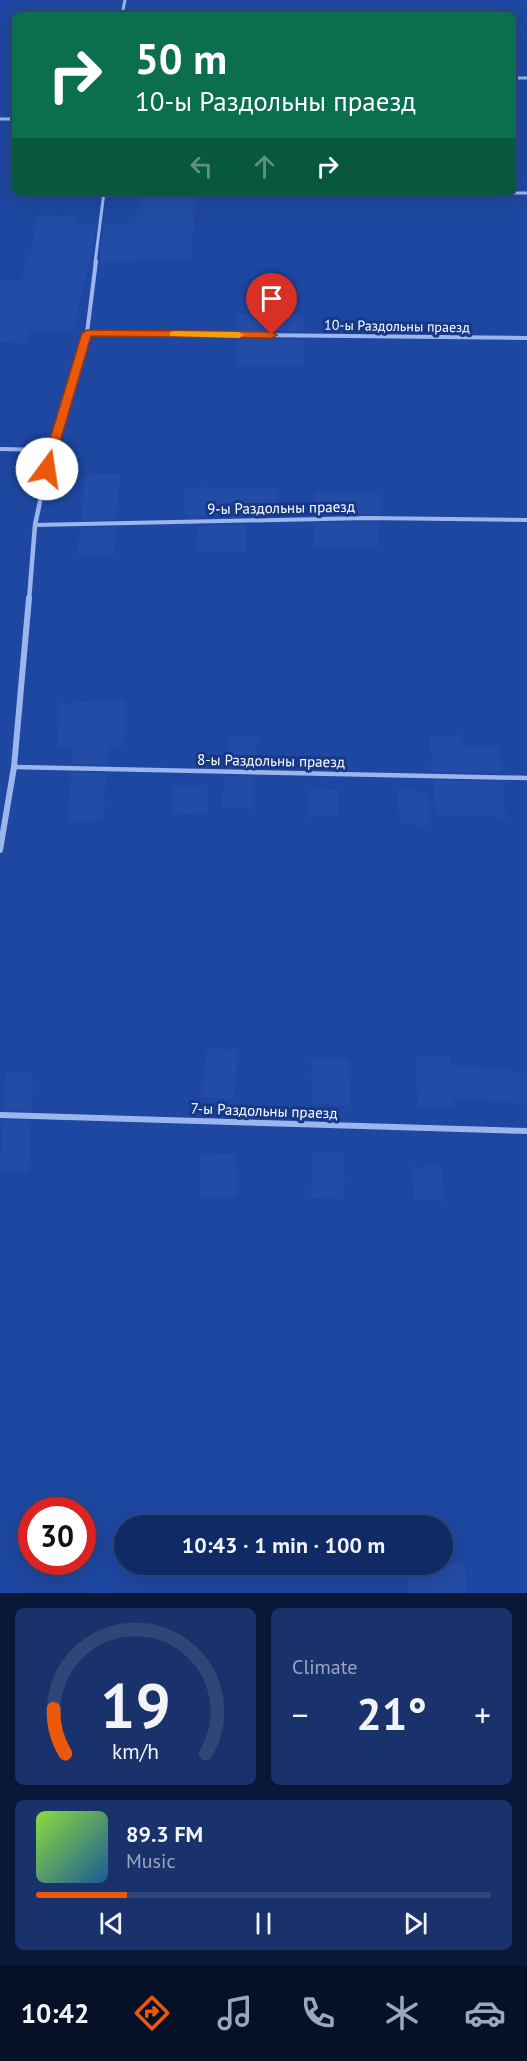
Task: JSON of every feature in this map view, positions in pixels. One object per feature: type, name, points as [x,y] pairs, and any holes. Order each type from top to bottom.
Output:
[{"type":"street","points":[[0,850],[14,767],[35,525],[51,450]]},
{"type":"lane","points":[[0,449],[51,450],[87,333],[104,195]]},
{"type":"lane","name":"10-ы Раздольны праезд","points":[[87,333],[527,338]]},
{"type":"lane","name":"9-ы Раздольны праезд","points":[[35,525],[368,518],[527,520]]},
{"type":"lane","name":"8-ы Раздольны праезд","points":[[14,767],[527,778]]},
{"type":"lane","name":"7-ы Раздольны праезд","points":[[0,1115],[527,1131]]},
{"type":"shaded area","points":[[0,0],[527,0],[527,1593],[0,1593]]},
{"type":"building","points":[[138,196],[197,197],[191,259],[100,261],[104,223],[135,223]]},
{"type":"building","points":[[38,215],[78,216],[76,223],[96,223],[91,261],[89,261],[73,332],[29,330],[25,343],[0,342],[0,280],[22,280],[26,258],[30,258]]},
{"type":"building","points":[[237,314],[303,315],[303,331],[237,331]]},
{"type":"building","points":[[237,339],[303,340],[303,365],[236,366]]},
{"type":"building","points":[[120,474],[116,519],[81,520],[85,476]]},
{"type":"building","points":[[185,487],[277,489],[278,512],[247,513],[247,516],[185,515]]},
{"type":"building","points":[[315,492],[381,494],[380,514],[315,515]]},
{"type":"building","points":[[379,522],[377,548],[314,546],[314,523]]},
{"type":"building","points":[[247,525],[246,552],[195,551],[198,526]]},
{"type":"building","points":[[116,527],[114,555],[77,556],[80,528]]},
{"type":"building","points":[[125,700],[124,745],[108,746],[107,764],[72,764],[73,747],[57,748],[60,703]]},
{"type":"building","points":[[429,735],[460,735],[462,747],[499,746],[502,773],[432,771]]},
{"type":"building","points":[[229,736],[258,737],[255,768],[225,767]]},
{"type":"building","points":[[71,773],[106,773],[104,820],[68,821]]},
{"type":"building","points":[[224,776],[254,777],[252,809],[221,809]]},
{"type":"building","points":[[433,780],[503,782],[506,818],[436,815]]},
{"type":"building","points":[[208,785],[208,813],[172,815],[172,786]]},
{"type":"building","points":[[308,789],[338,790],[338,817],[308,817]]},
{"type":"building","points":[[398,790],[428,791],[429,826],[399,825]]},
{"type":"building","points":[[207,1048],[238,1050],[234,1099],[202,1097]]},
{"type":"building","points":[[415,1056],[450,1056],[451,1065],[527,1072],[527,1104],[453,1097],[454,1108],[418,1108]]},
{"type":"building","points":[[311,1059],[349,1059],[350,1106],[312,1103]]},
{"type":"building","points":[[33,1071],[32,1111],[3,1110],[6,1073]]},
{"type":"building","points":[[3,1120],[31,1121],[29,1172],[0,1170]]},
{"type":"building","points":[[313,1152],[344,1152],[345,1199],[311,1198]]},
{"type":"building","points":[[236,1154],[237,1197],[200,1198],[201,1155]]},
{"type":"building","points":[[441,1166],[444,1201],[414,1201],[412,1167]]},
{"type":"building","points":[[453,1564],[465,1564],[467,1593],[407,1593],[406,1575],[453,1575]]},
{"type":"slow traffic","points":[[173,334],[239,335]]},
{"type":"route","points":[[47,469],[87,333],[272,335]]}]
